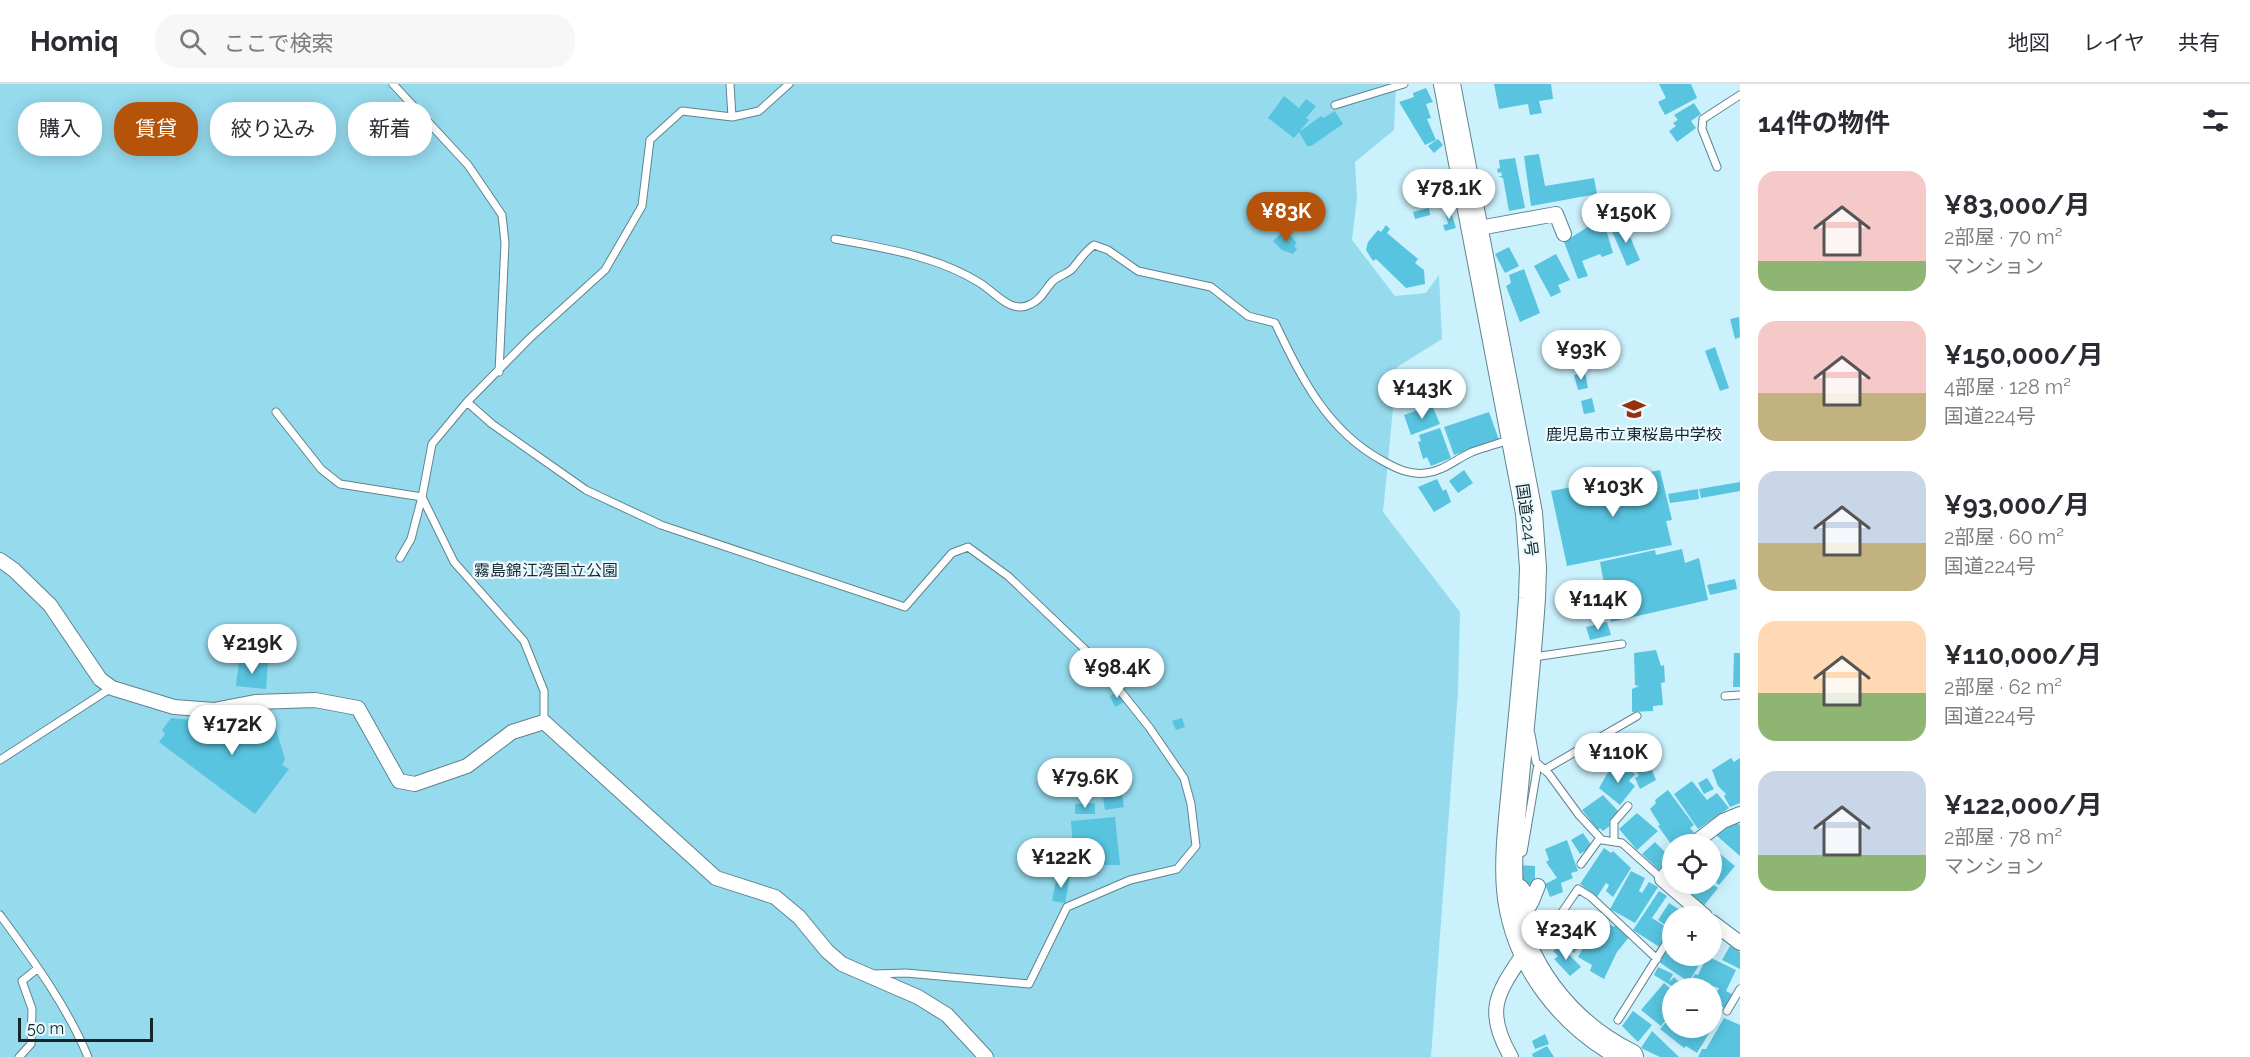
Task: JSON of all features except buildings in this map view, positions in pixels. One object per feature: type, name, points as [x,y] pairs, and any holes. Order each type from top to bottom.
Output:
[{"type":"highway","name":"国道224号","points":[[1447,84],[1529,513],[1533,568],[1528,658],[1509,860],[1514,915],[1531,960],[1549,992],[1570,1016],[1597,1038],[1630,1057]]},
{"type":"street","points":[[1474,229],[1556,214],[1564,234]]},
{"type":"street","points":[[0,560],[14,570],[50,605],[100,679],[112,688],[174,706],[214,710],[255,702],[315,700],[358,708],[399,780],[415,784],[467,766],[512,732],[544,722],[716,879],[775,897],[799,917],[827,951],[842,964],[918,997],[946,1015],[986,1057]]},
{"type":"street","points":[[1707,834],[1723,821],[1740,814]]},
{"type":"street","points":[[1511,1057],[1502,1041],[1494,1008],[1503,986],[1540,951],[1524,915],[1538,886]]},
{"type":"street","points":[[1521,887],[1532,902]]},
{"type":"street","points":[[1674,894],[1684,906]]},
{"type":"street","points":[[1722,930],[1740,943]]},
{"type":"lane","points":[[393,84],[468,165],[502,215],[505,243],[499,372]]},
{"type":"lane","points":[[730,84],[732,117]]},
{"type":"lane","points":[[400,558],[411,539],[423,497],[432,444],[467,402],[530,338],[605,270],[642,206],[650,140],[682,111],[732,117],[759,111],[789,84]]},
{"type":"lane","points":[[1335,105],[1404,84]]},
{"type":"lane","points":[[1717,167],[1702,129],[1703,119],[1740,95]]},
{"type":"lane","points":[[835,239],[898,250],[933,261],[980,283],[1006,303],[1016,307],[1032,304],[1042,297],[1053,281],[1072,269],[1083,253],[1094,245],[1138,271],[1211,286],[1248,316],[1275,323],[1300,374],[1322,410],[1349,438],[1374,457],[1404,472],[1426,473],[1445,468],[1471,453],[1514,438]]},
{"type":"lane","points":[[467,402],[492,424],[586,490],[661,525],[905,607],[952,553],[968,547],[1008,576],[1094,658],[1184,777],[1191,804],[1196,846],[1177,869],[1130,880],[1067,907],[1029,984],[906,973],[866,975]]},
{"type":"lane","points":[[276,412],[321,469],[340,484],[423,497]]},
{"type":"lane","points":[[423,497],[454,562],[524,640],[544,691],[544,722]]},
{"type":"lane","points":[[1528,658],[1622,644]]},
{"type":"lane","points":[[0,760],[112,688]]},
{"type":"lane","points":[[1725,696],[1740,695]]},
{"type":"lane","points":[[1522,712],[1541,767],[1578,815],[1600,838],[1622,843],[1662,879]]},
{"type":"lane","points":[[1541,767],[1638,716]]},
{"type":"lane","points":[[1509,860],[1523,852],[1541,767]]},
{"type":"lane","points":[[1614,842],[1614,822],[1628,806]]},
{"type":"lane","points":[[1581,864],[1600,838]]},
{"type":"lane","points":[[1552,937],[1554,924],[1578,889],[1591,897],[1658,958]]},
{"type":"lane","points":[[0,915],[38,968],[80,1038],[88,1057]]},
{"type":"lane","points":[[1618,1020],[1662,951]]},
{"type":"lane","points":[[19,1057],[31,1044],[32,1009],[22,981],[38,968]]},
{"type":"lane","points":[[1726,1011],[1740,988]]},
{"type":"green space","name":"霧島錦江湾国立公園","points":[[0,84],[1396,84],[1394,130],[1355,162],[1357,198],[1352,240],[1395,296],[1426,293],[1439,275],[1442,339],[1397,367],[1383,512],[1460,612],[1458,691],[1431,1057],[0,1057]]},
{"type":"place","name":"鹿児島市立東桜島中学校","points":[[1634,409]]}]
